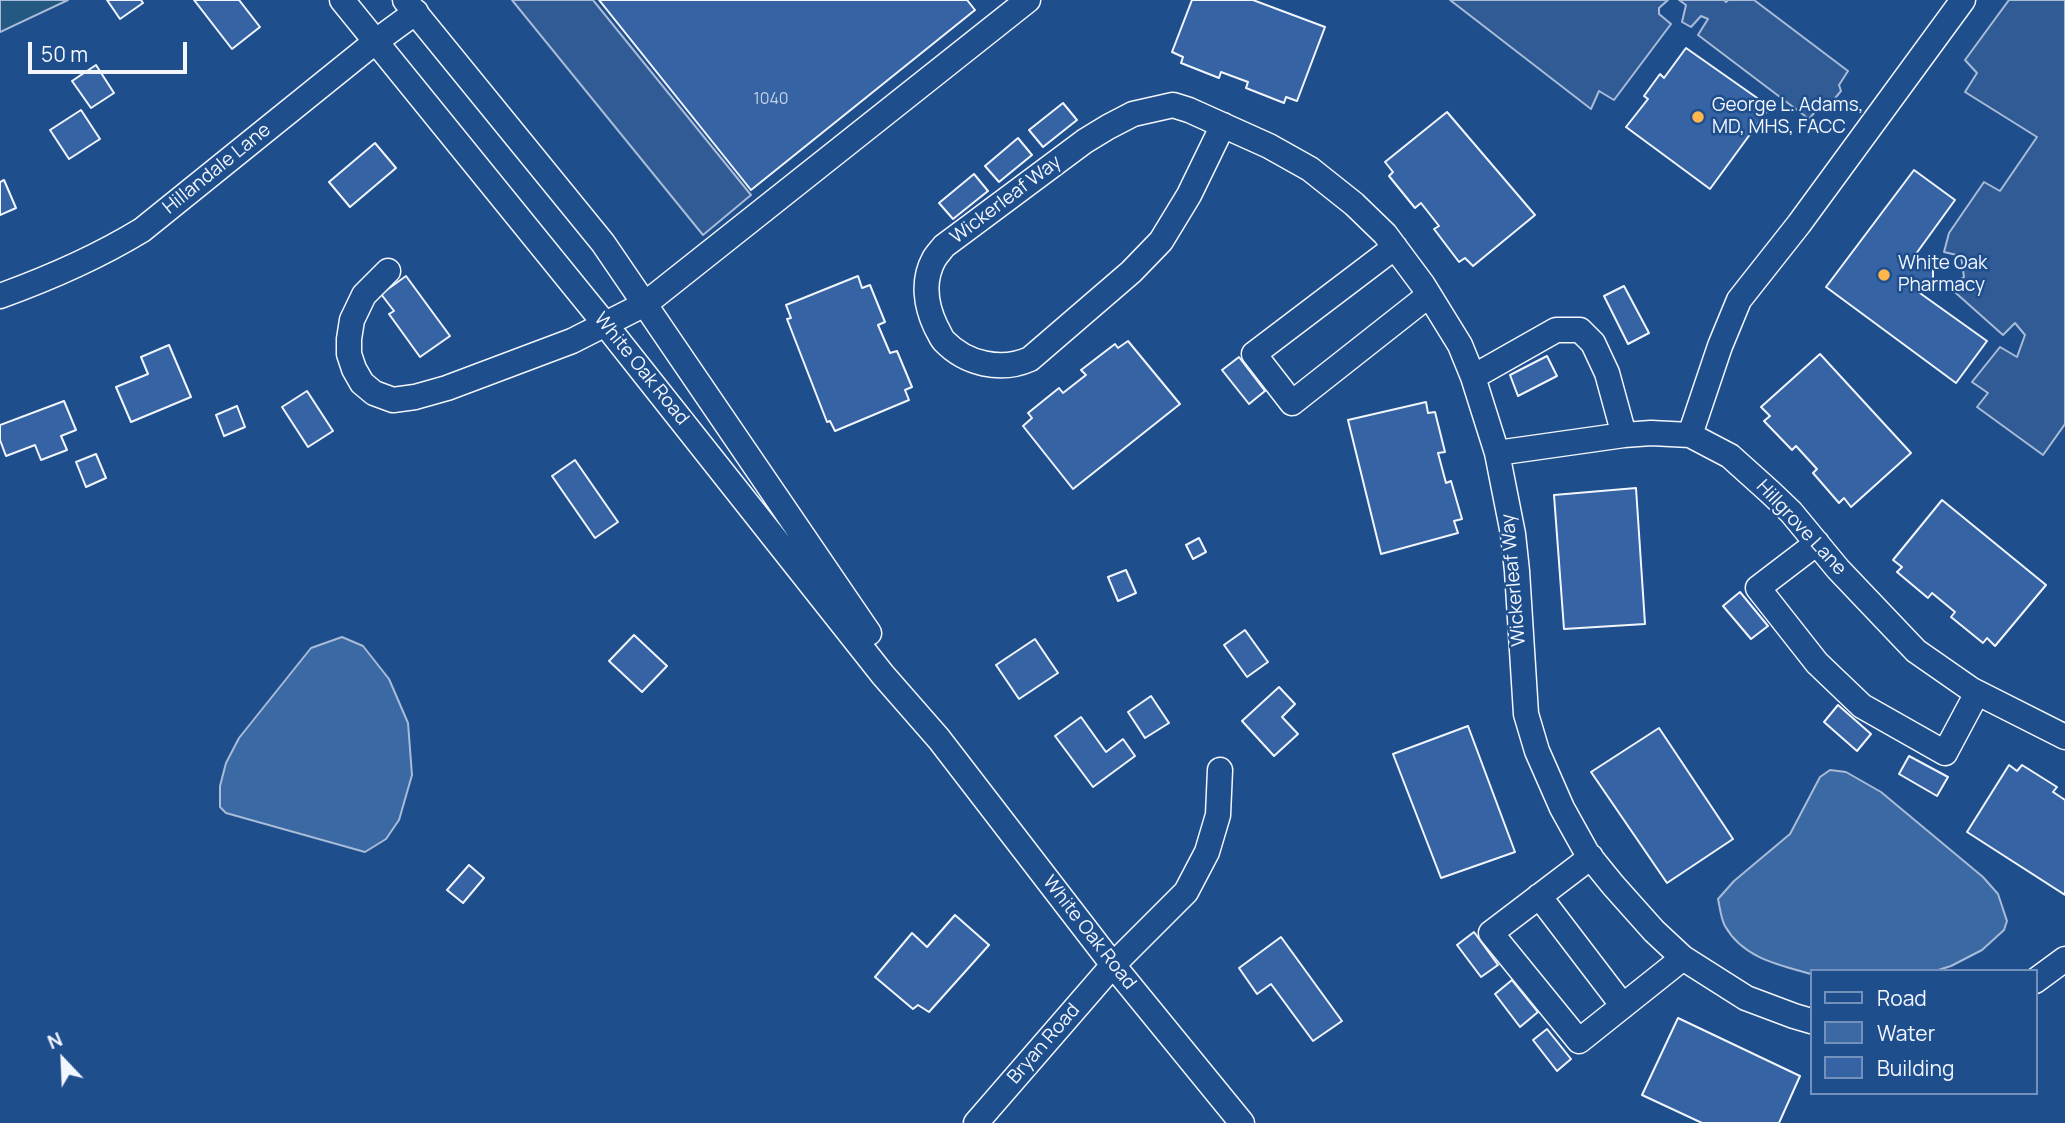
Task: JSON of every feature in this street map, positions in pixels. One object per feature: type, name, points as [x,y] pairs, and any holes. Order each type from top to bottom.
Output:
[{"type":"street","name":"White Oak Road","points":[[342,0],[605,324],[874,664],[939,739],[1113,965],[1242,1123]]},
{"type":"street","points":[[388,271],[364,295],[352,320],[349,354],[362,383],[374,393],[393,400],[415,397],[447,388],[572,341],[645,303],[1028,0]]},
{"type":"street","points":[[1689,435],[1739,300],[1799,224],[1963,0]]},
{"type":"street","name":"White Oak Road","points":[[411,6],[603,243],[939,739]]},
{"type":"street","name":"Hillandale Lane","points":[[0,296],[59,274],[142,230],[375,42],[411,6]]},
{"type":"street","name":"Wickerleaf Way","points":[[1223,125],[1195,183],[1161,241],[1131,272],[1030,359],[1017,365],[998,366],[983,363],[963,356],[943,340],[926,299],[928,276],[934,260],[944,246],[1085,141],[1133,114],[1173,105],[1189,110],[1223,125],[1269,146],[1310,169],[1354,204],[1385,234],[1429,295],[1460,345],[1473,377],[1497,453],[1513,534],[1526,715],[1537,751],[1562,808],[1591,857],[1612,885],[1683,958],[1746,998],[1810,1021]]},
{"type":"street","points":[[1395,247],[1254,355],[1292,402],[1429,295]]},
{"type":"street","points":[[1473,377],[1556,330],[1580,330],[1594,343],[1607,373],[1624,435]]},
{"type":"street","name":"Hillgrove Lane","points":[[1497,453],[1624,435],[1689,435],[1730,456],[1791,512],[1838,569],[1916,651],[1977,693],[2065,737]]},
{"type":"street","points":[[1817,543],[1758,588],[1817,663],[1862,706],[1945,753],[1977,693]]},
{"type":"street","name":"Bryan Road","points":[[976,1123],[1113,965],[1186,892],[1208,852],[1218,815],[1220,769]]},
{"type":"street","points":[[1591,857],[1491,933],[1578,1041],[1683,958]]},
{"type":"street","points":[[1539,896],[1623,1006]]},
{"type":"street","points":[[2037,980],[2065,959]]},
{"type":"shaded area","points":[[0,0],[68,0],[0,32]]},
{"type":"shaded area","points":[[512,0],[593,0],[751,195],[703,235]]},
{"type":"shaded area","points":[[1450,0],[1668,0],[1659,8],[1659,14],[1671,24],[1614,100],[1599,91],[1591,109]]},
{"type":"shaded area","points":[[1679,0],[1754,0],[1848,71],[1839,85],[1841,91],[1826,109],[1819,107],[1809,119],[1698,35],[1708,19],[1701,16],[1691,27],[1682,22],[1686,5]]},
{"type":"shaded area","points":[[2009,0],[2065,0],[2065,424],[2043,455],[1977,407],[1988,393],[1972,382],[2000,347],[2017,357],[2025,335],[2015,323],[2003,335],[1948,286],[1964,277],[1961,256],[1944,252],[1949,233],[1984,182],[2000,191],[2037,137],[1965,92],[1977,73],[1965,60]]},
{"type":"water","points":[[342,637],[363,646],[389,679],[408,723],[412,775],[399,820],[386,839],[365,852],[226,813],[220,807],[220,786],[226,763],[239,738],[311,648]]},
{"type":"water","points":[[1830,770],[1846,772],[1881,792],[1983,877],[1998,894],[2007,921],[2004,930],[1982,950],[1941,969],[1810,969],[1810,974],[1763,959],[1742,946],[1725,926],[1718,899],[1734,881],[1790,834],[1820,777]]},
{"type":"building","points":[[107,0],[141,0],[143,3],[120,19]]},
{"type":"building","points":[[194,0],[239,0],[260,27],[232,49]]},
{"type":"building","points":[[599,0],[967,0],[975,10],[751,190]]},
{"type":"building","points":[[1192,0],[1253,0],[1325,27],[1297,101],[1286,97],[1284,103],[1246,88],[1248,82],[1221,72],[1219,78],[1181,63],[1183,57],[1172,52]]},
{"type":"building","name":"George L. Adams, MD, MHS, FACC","points":[[1686,48],[1770,107],[1710,189],[1626,127],[1648,99],[1644,96],[1660,74],[1664,78]]},
{"type":"building","points":[[96,65],[114,93],[91,108],[72,81]]},
{"type":"building","points":[[1063,103],[1077,120],[1043,147],[1029,130]]},
{"type":"building","points":[[81,110],[100,139],[69,159],[50,130]]},
{"type":"building","points":[[1447,112],[1535,215],[1473,266],[1465,258],[1459,262],[1434,229],[1439,226],[1421,203],[1415,208],[1389,176],[1393,172],[1385,162]]},
{"type":"building","points":[[1018,138],[1032,155],[999,182],[985,166]]},
{"type":"building","points":[[375,143],[396,168],[350,207],[329,182]]},
{"type":"building","name":"White Oak Pharmacy","points":[[1914,170],[1955,200],[1913,258],[1928,262],[1933,271],[1933,279],[1928,287],[1917,291],[1987,341],[1956,383],[1826,287]]},
{"type":"building","points":[[974,174],[988,191],[953,219],[939,203]]},
{"type":"building","points":[[4,180],[16,208],[0,215],[0,182]]},
{"type":"building","points":[[406,276],[450,336],[420,357],[389,314],[394,311],[381,294]]},
{"type":"building","points":[[858,276],[862,288],[870,285],[885,322],[878,325],[890,353],[897,351],[912,387],[905,390],[909,400],[835,431],[830,421],[827,422],[787,319],[791,318],[786,305]]},
{"type":"building","points":[[1624,286],[1649,333],[1628,344],[1604,296]]},
{"type":"building","points":[[1128,341],[1180,404],[1073,489],[1023,426],[1032,418],[1028,413],[1059,388],[1063,393],[1086,375],[1081,370],[1115,344],[1118,348]]},
{"type":"building","points":[[169,345],[191,397],[131,422],[116,387],[148,374],[141,357]]},
{"type":"building","points":[[1820,354],[1911,453],[1851,507],[1844,498],[1839,503],[1813,473],[1817,469],[1796,446],[1792,450],[1764,421],[1770,416],[1761,407]]},
{"type":"building","points":[[1547,356],[1557,376],[1518,396],[1510,375]]},
{"type":"building","points":[[1239,357],[1265,391],[1249,404],[1222,370]]},
{"type":"building","points":[[307,391],[333,431],[308,447],[282,407]]},
{"type":"building","points":[[64,401],[76,430],[61,436],[67,450],[41,460],[35,445],[6,456],[0,440],[0,425]]},
{"type":"building","points":[[1426,402],[1428,413],[1435,412],[1445,452],[1438,453],[1446,483],[1451,481],[1462,519],[1454,521],[1458,533],[1381,554],[1348,420]]},
{"type":"building","points":[[237,406],[245,427],[224,436],[216,415]]},
{"type":"building","points":[[96,454],[106,478],[86,487],[76,462]]},
{"type":"building","points":[[575,460],[618,522],[595,538],[552,476]]},
{"type":"building","points":[[1636,488],[1645,624],[1564,629],[1554,495]]},
{"type":"building","points":[[1942,500],[2046,585],[1995,646],[1987,638],[1983,643],[1951,617],[1955,612],[1932,593],[1928,598],[1897,572],[1902,567],[1893,560]]},
{"type":"building","points":[[1199,538],[1206,552],[1193,559],[1186,545]]},
{"type":"building","points":[[1126,570],[1136,593],[1118,601],[1108,577]]},
{"type":"building","points":[[1740,592],[1768,626],[1751,639],[1723,606]]},
{"type":"building","points":[[1245,630],[1268,662],[1247,677],[1224,645]]},
{"type":"building","points":[[634,635],[667,666],[642,692],[609,661]]},
{"type":"building","points":[[1035,639],[1058,673],[1019,699],[996,665]]},
{"type":"building","points":[[1279,687],[1295,704],[1282,717],[1298,734],[1274,756],[1242,721]]},
{"type":"building","points":[[1151,696],[1169,723],[1145,738],[1128,712]]},
{"type":"building","points":[[1838,705],[1871,734],[1857,751],[1824,722]]},
{"type":"building","points":[[1081,717],[1106,752],[1123,739],[1135,756],[1093,787],[1055,736]]},
{"type":"building","points":[[1468,726],[1515,852],[1441,878],[1393,754]]},
{"type":"building","points":[[1659,728],[1733,839],[1667,883],[1591,772]]},
{"type":"building","points":[[1909,756],[1948,777],[1937,796],[1899,774]]},
{"type":"building","points":[[2009,765],[2017,771],[2022,765],[2057,787],[2053,792],[2065,800],[2065,895],[1967,832]]},
{"type":"building","points":[[469,865],[484,878],[463,903],[447,890]]},
{"type":"building","points":[[955,915],[989,945],[929,1012],[918,1005],[913,1009],[875,977],[912,933],[927,947]]},
{"type":"building","points":[[1474,932],[1498,965],[1481,977],[1457,945]]},
{"type":"building","points":[[1281,937],[1342,1021],[1313,1041],[1271,984],[1257,994],[1239,968]]},
{"type":"building","points":[[1512,980],[1538,1012],[1520,1027],[1495,994]]},
{"type":"building","points":[[1678,1018],[1800,1076],[1779,1123],[1702,1123],[1642,1095]]},
{"type":"building","points":[[1547,1029],[1571,1059],[1557,1071],[1533,1040]]},
{"type":"place","name":"George L. Adams, MD, MHS, FACC","points":[[1698,117]]},
{"type":"place","name":"White Oak Pharmacy","points":[[1884,275]]}]
